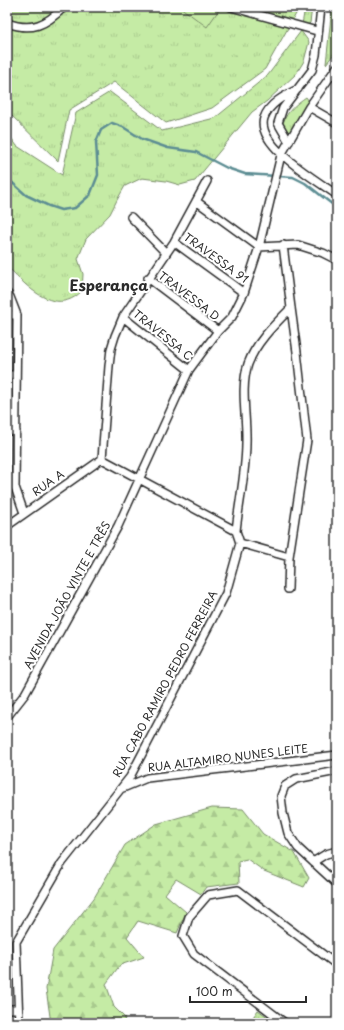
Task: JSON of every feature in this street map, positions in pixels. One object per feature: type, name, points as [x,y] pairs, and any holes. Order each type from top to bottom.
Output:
[{"type":"street","points":[[7,23],[18,27],[37,26],[53,18],[64,7]]},
{"type":"street","points":[[231,7],[317,31]]},
{"type":"street","points":[[289,142],[278,123],[283,108],[312,70],[316,55],[317,31],[321,7]]},
{"type":"street","points":[[281,155],[309,107],[337,67]]},
{"type":"street","points":[[298,89],[284,96],[268,110],[264,118],[266,134],[281,155],[337,194]]},
{"type":"street","points":[[309,107],[337,123]]},
{"type":"street","name":"AVENIDA JOÃO VINTE E TRÊS","points":[[7,717],[25,694],[118,526],[189,370],[218,331],[232,317],[244,292],[259,247],[281,155]]},
{"type":"street","points":[[207,181],[174,242],[148,278],[123,317],[115,336],[111,349],[102,459],[236,531]]},
{"type":"street","points":[[196,201],[259,247],[298,245],[323,253],[337,260]]},
{"type":"street","points":[[131,217],[166,254]]},
{"type":"street","name":"TRAVESSA 91","points":[[174,242],[244,292]]},
{"type":"street","points":[[284,245],[307,440],[289,558],[288,589]]},
{"type":"street","name":"TRAVESSA D","points":[[148,278],[218,331]]},
{"type":"street","points":[[7,293],[17,314],[16,431],[11,487],[24,513]]},
{"type":"street","points":[[289,558],[240,544],[236,531],[246,444],[246,375],[249,363],[257,347],[268,332],[291,308]]},
{"type":"street","points":[[7,315],[17,314]]},
{"type":"street","name":"TRAVESSA C","points":[[123,317],[189,370]]},
{"type":"street","points":[[7,375],[16,375]]},
{"type":"street","points":[[7,431],[16,431]]},
{"type":"street","name":"RUA A","points":[[7,526],[102,459]]},
{"type":"street","name":"RUA CABO RAMIRO PEDRO FERREIRA","points":[[19,1023],[16,942],[62,863],[123,788],[130,777],[226,592],[240,544]]},
{"type":"street","name":"RUA ALTAMIRO NUNES LEITE","points":[[123,788],[147,778],[337,755]]},
{"type":"street","points":[[337,770],[296,779],[285,786],[281,796],[288,833],[298,848],[337,884]]},
{"type":"street","points":[[313,862],[326,854],[337,851]]},
{"type":"street","points":[[285,1023],[194,954],[183,936],[189,917],[208,895],[238,890],[337,965]]},
{"type":"street","points":[[7,1009],[18,1009]]},
{"type":"green space","points":[[7,7],[298,7],[297,12],[265,69],[212,108],[166,123],[114,82],[69,110],[58,161],[7,111]]},
{"type":"green space","points":[[180,7],[221,7],[207,27]]},
{"type":"green space","points":[[305,7],[312,7],[310,23],[301,31]]},
{"type":"green space","points":[[332,7],[337,7],[337,50],[326,64]]},
{"type":"green space","points":[[301,31],[309,42],[304,61],[296,74],[267,101],[252,112],[195,181],[180,185],[166,181],[142,178],[125,186],[110,214],[86,239],[78,259],[83,274],[82,291],[75,297],[68,300],[53,301],[39,295],[7,267],[7,132],[17,146],[62,175],[76,113],[110,92],[162,131],[215,118],[268,75]]},
{"type":"green space","points":[[306,97],[309,101],[289,135],[283,123],[292,108]]},
{"type":"green space","points":[[212,808],[243,809],[263,834],[294,852],[309,878],[304,887],[264,871],[247,859],[238,861],[239,883],[206,887],[201,894],[176,879],[165,894],[186,912],[177,933],[138,921],[127,937],[144,957],[120,965],[106,984],[114,1007],[125,1018],[123,1023],[51,1023],[46,989],[53,950],[94,898],[125,845],[156,824]]},
{"type":"green space","points":[[258,1010],[276,1023],[249,1023]]},
{"type":"waterway","points":[[7,178],[26,195],[49,206],[61,210],[75,208],[90,195],[98,175],[96,142],[101,130],[112,123],[123,127],[142,139],[168,148],[196,152],[227,168],[245,174],[293,177],[305,183],[337,208]]},
{"type":"district","name":"Esperança","points":[[109,286]]}]
